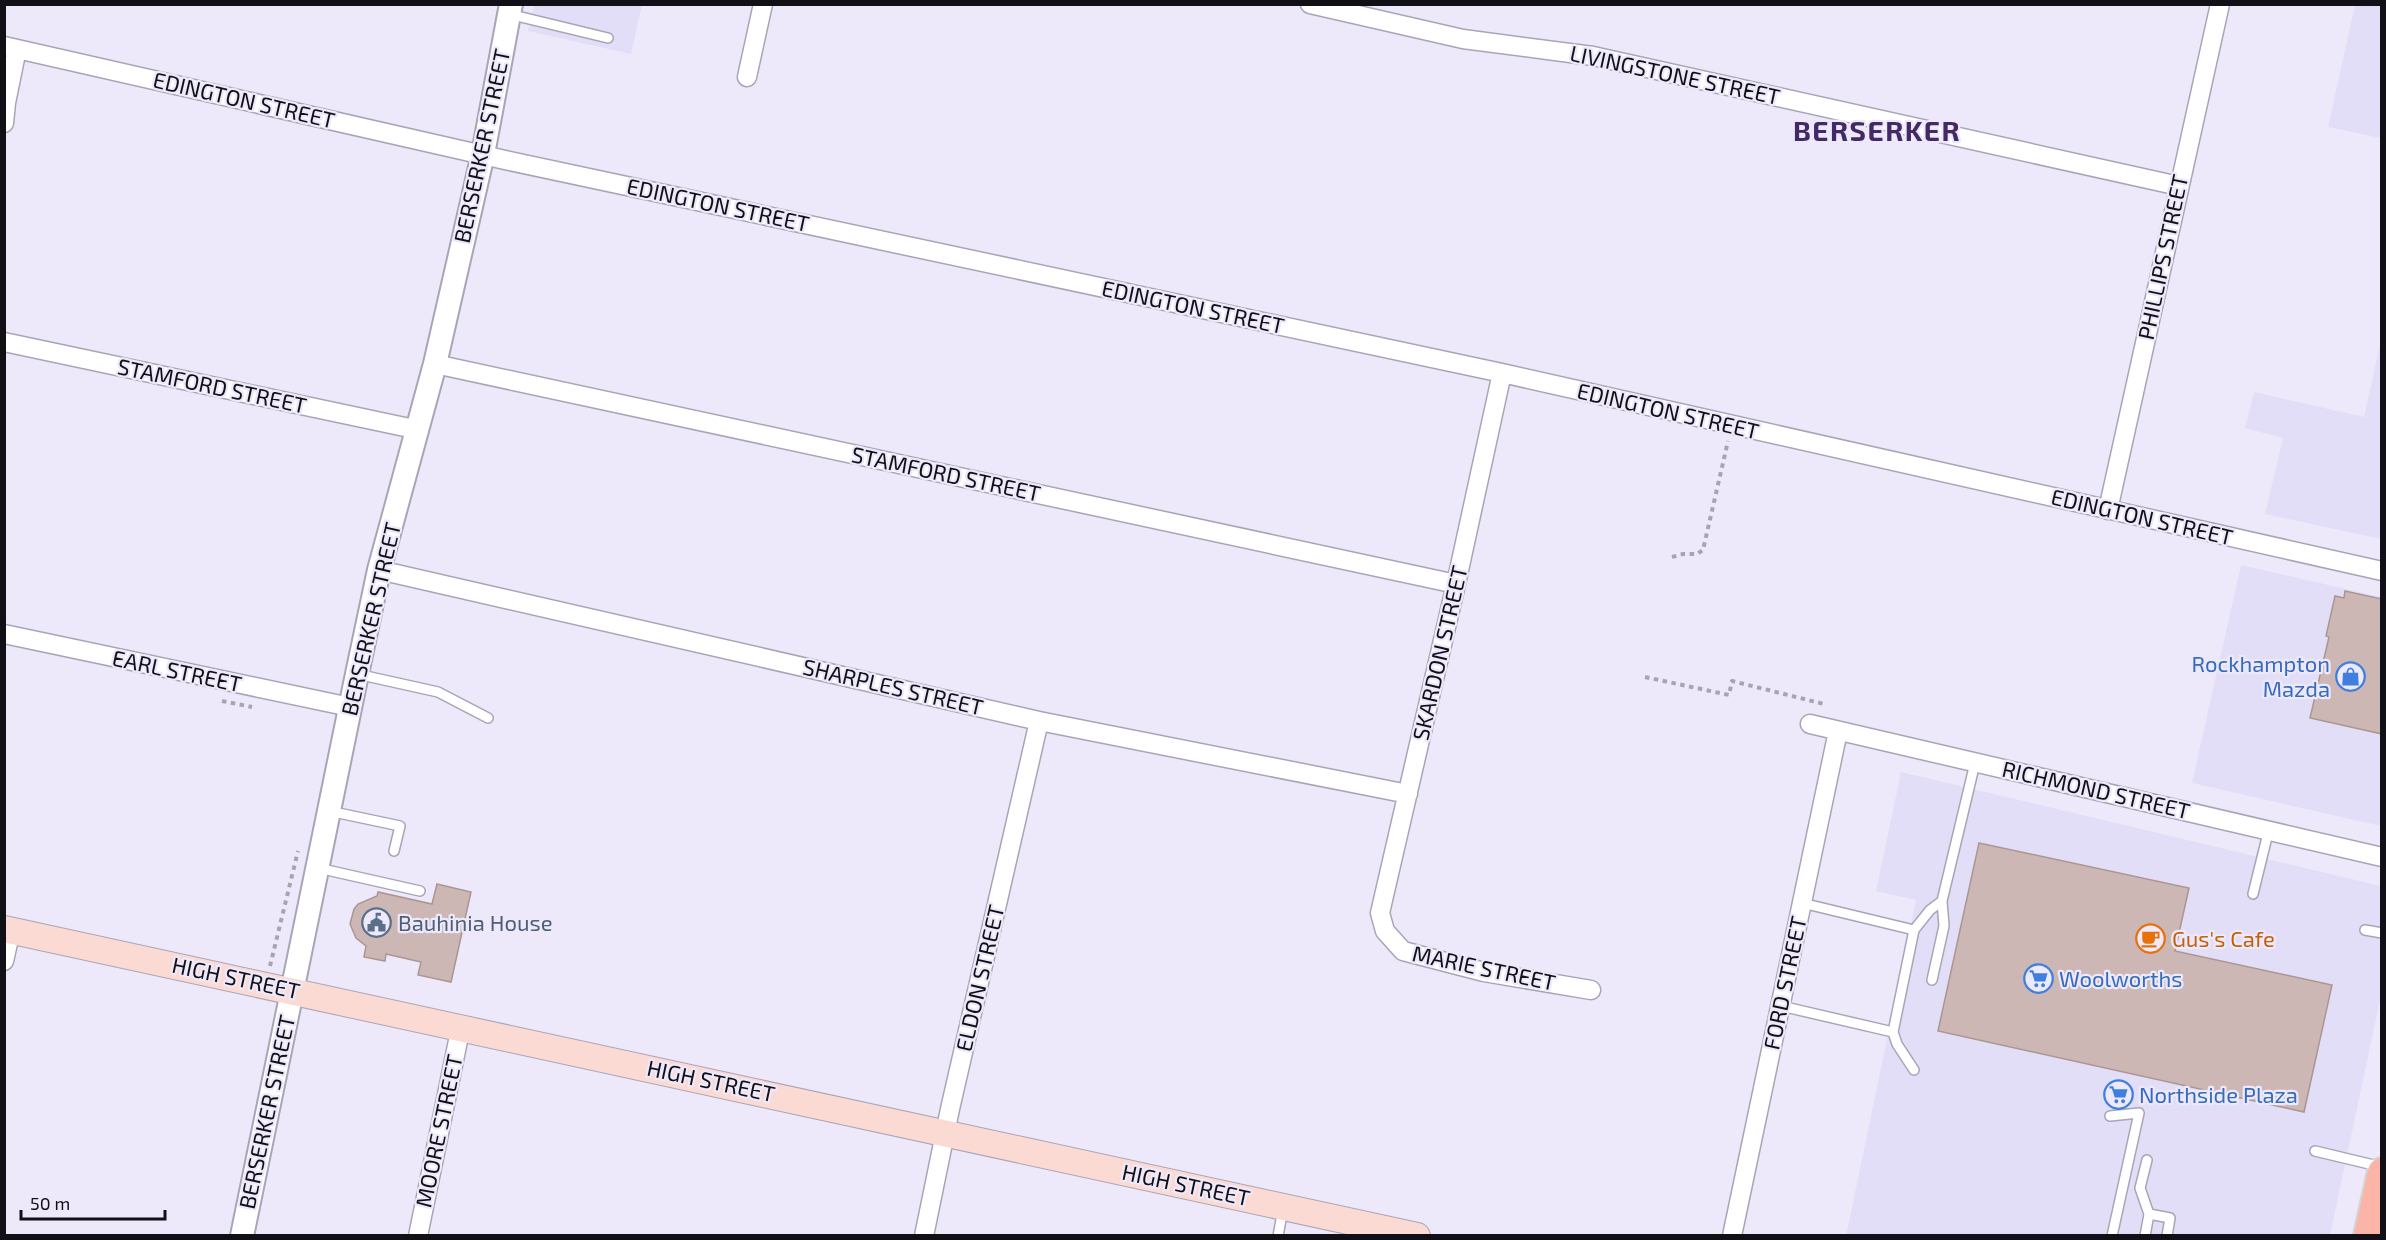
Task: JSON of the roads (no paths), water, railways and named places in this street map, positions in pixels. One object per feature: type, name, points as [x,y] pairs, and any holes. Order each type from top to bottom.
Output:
[{"type":"main road","name":"HIGH STREET","points":[[8,929],[1417,1236]]},
{"type":"main road","points":[[2368,1236],[2382,1172]]},
{"type":"street","points":[[747,77],[763,4]]},
{"type":"street","name":"LIVINGSTONE STREET","points":[[1310,4],[1463,39],[1593,56],[2179,186]]},
{"type":"street","name":"PHILLIPS STREET","points":[[2108,510],[2220,4]]},
{"type":"street","name":"BERSERKER STREET","points":[[242,1236],[357,674],[380,570],[435,364],[483,154],[510,9]]},
{"type":"street","points":[[4,123],[11,48]]},
{"type":"street","name":"EDINGTON STREET","points":[[11,48],[483,154],[1502,374],[2382,571]]},
{"type":"street","name":"STAMFORD STREET","points":[[4,342],[418,430]]},
{"type":"street","name":"STAMFORD STREET","points":[[435,364],[1456,584]]},
{"type":"street","name":"SKARDON STREET","points":[[1385,931],[1380,913],[1502,374]]},
{"type":"street","name":"SHARPLES STREET","points":[[380,570],[1039,721],[1408,794]]},
{"type":"street","name":"EARL STREET","points":[[4,634],[350,707]]},
{"type":"street","name":"ELDON STREET","points":[[924,1236],[945,1132],[1039,721]]},
{"type":"street","name":"RICHMOND STREET","points":[[1810,724],[2382,857]]},
{"type":"street","name":"FORD STREET","points":[[1732,1236],[1838,731]]},
{"type":"street","points":[[4,961],[8,929]]},
{"type":"street","name":"MARIE STREET","points":[[1385,931],[1403,951],[1484,972],[1591,990]]},
{"type":"street","name":"MOORE STREET","points":[[418,1236],[461,1026]]},
{"type":"lane","points":[[510,9],[608,38]]},
{"type":"lane","points":[[357,674],[438,692],[488,718]]},
{"type":"lane","points":[[1932,980],[1944,926],[1942,901],[1975,763]]},
{"type":"lane","points":[[329,811],[400,826],[394,851]]},
{"type":"lane","points":[[2253,894],[2268,829]]},
{"type":"lane","points":[[318,868],[420,891]]},
{"type":"lane","points":[[1914,1070],[1897,1044],[1893,1032],[1914,930],[1930,910],[1942,901]]},
{"type":"lane","points":[[1802,903],[1914,930]]},
{"type":"lane","points":[[2365,930],[2382,933]]},
{"type":"lane","points":[[1781,1006],[1893,1032]]},
{"type":"lane","points":[[2110,1116],[2139,1113],[2112,1236]]},
{"type":"lane","points":[[2315,1151],[2382,1167]]},
{"type":"lane","points":[[2127,1167],[2147,1160],[2140,1188],[2149,1214],[2145,1236]]},
{"type":"lane","points":[[1278,1236],[1284,1206]]},
{"type":"lane","points":[[2149,1214],[2170,1218],[2167,1236]]},
{"type":"place","name":"Rockhampton Mazda","points":[[2351,677]]},
{"type":"place","name":"Bauhinia House","points":[[377,923]]},
{"type":"place","name":"Gus's Cafe","points":[[2151,939]]},
{"type":"place","name":"Woolworths","points":[[2038,979]]},
{"type":"place","name":"Northside Plaza","points":[[2118,1095]]},
{"type":"district","name":"BERSERKER","points":[[1877,131]]}]
